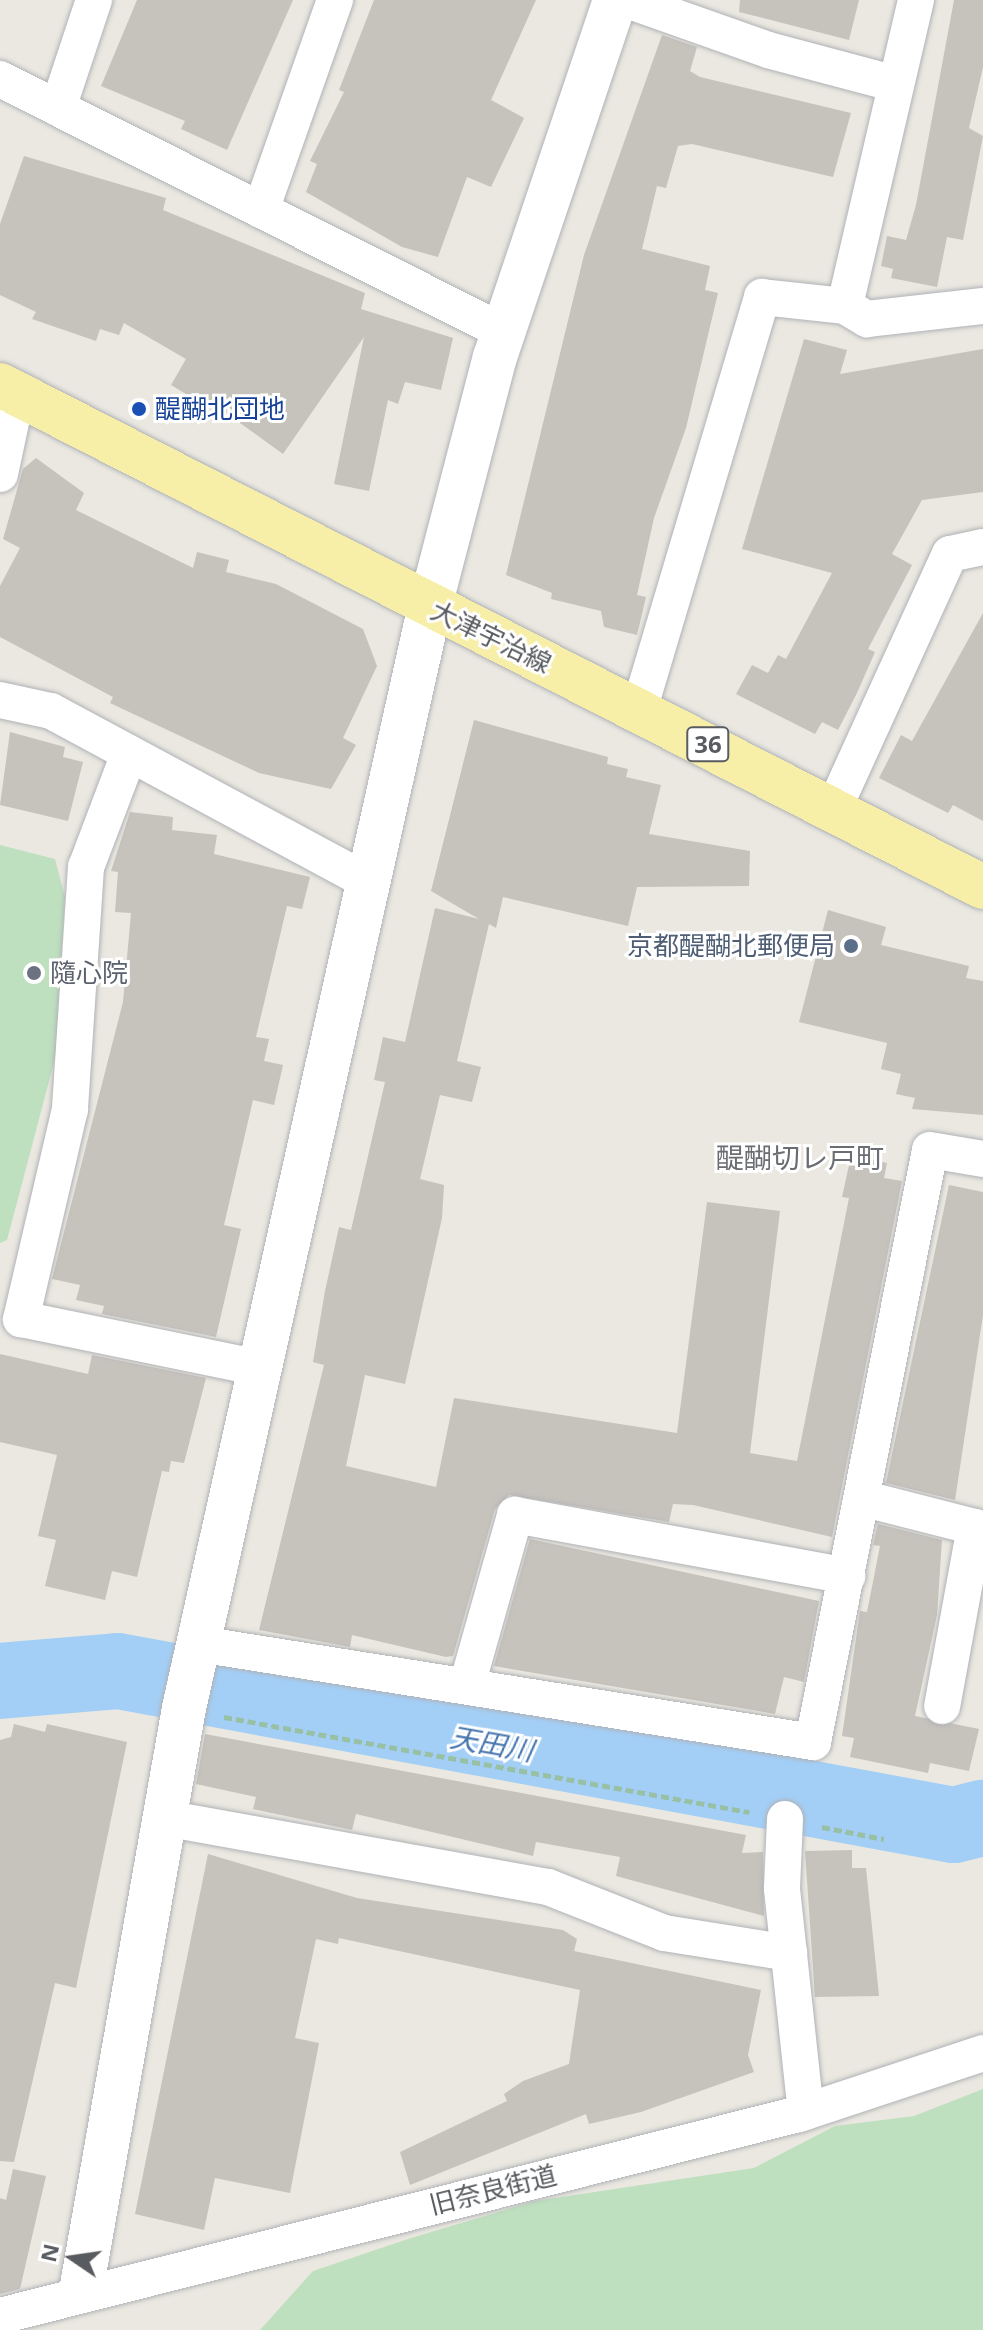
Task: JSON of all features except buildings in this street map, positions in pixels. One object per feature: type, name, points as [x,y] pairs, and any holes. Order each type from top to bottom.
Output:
[{"type":"main road","name":"大津宇治線","points":[[9,390],[430,606],[834,808],[983,887]]},
{"type":"street","points":[[58,108],[94,0]]},
{"type":"street","points":[[261,210],[335,0]]},
{"type":"street","points":[[81,2291],[184,1708],[430,606],[504,332],[615,0]]},
{"type":"street","points":[[627,0],[892,83]]},
{"type":"street","points":[[845,306],[892,83],[916,0]]},
{"type":"street","points":[[0,79],[504,332]]},
{"type":"street","points":[[639,710],[762,297],[845,306],[867,319],[983,306]]},
{"type":"street","points":[[0,474],[9,390]]},
{"type":"street","points":[[834,808],[950,554],[983,547]]},
{"type":"street","points":[[0,700],[51,711],[368,882]]},
{"type":"street","points":[[129,754],[86,867],[70,1109],[21,1319],[260,1368]]},
{"type":"street","points":[[199,1644],[813,1742],[865,1499],[930,1150],[983,1159]]},
{"type":"street","points":[[865,1499],[975,1527],[942,1706]]},
{"type":"street","points":[[467,1685],[515,1515],[847,1576]]},
{"type":"street","points":[[164,1818],[548,1887],[664,1933],[789,1953]]},
{"type":"street","points":[[785,1819],[789,1953],[806,2112]]},
{"type":"street","name":"旧奈良街道","points":[[0,2316],[81,2291],[806,2112],[983,2053]]},
{"type":"path","points":[[184,1708],[884,1839]]},
{"type":"green space","name":"隨心院","points":[[0,845],[55,859],[65,897],[56,1055],[7,1240],[0,1243]]},
{"type":"green space","points":[[983,2089],[983,2330],[260,2330],[313,2271],[408,2239],[535,2201],[754,2168],[835,2126],[914,2116]]},
{"type":"waterway","name":"天田川","points":[[0,1681],[118,1671],[954,1825],[983,1818]]},
{"type":"place","name":"醍醐北団地","points":[[139,409]]},
{"type":"place","name":"京都醍醐北郵便局","points":[[851,946]]},
{"type":"place","name":"隨心院","points":[[34,973]]},
{"type":"district","name":"醍醐切レ戸町","points":[[800,1157]]}]
